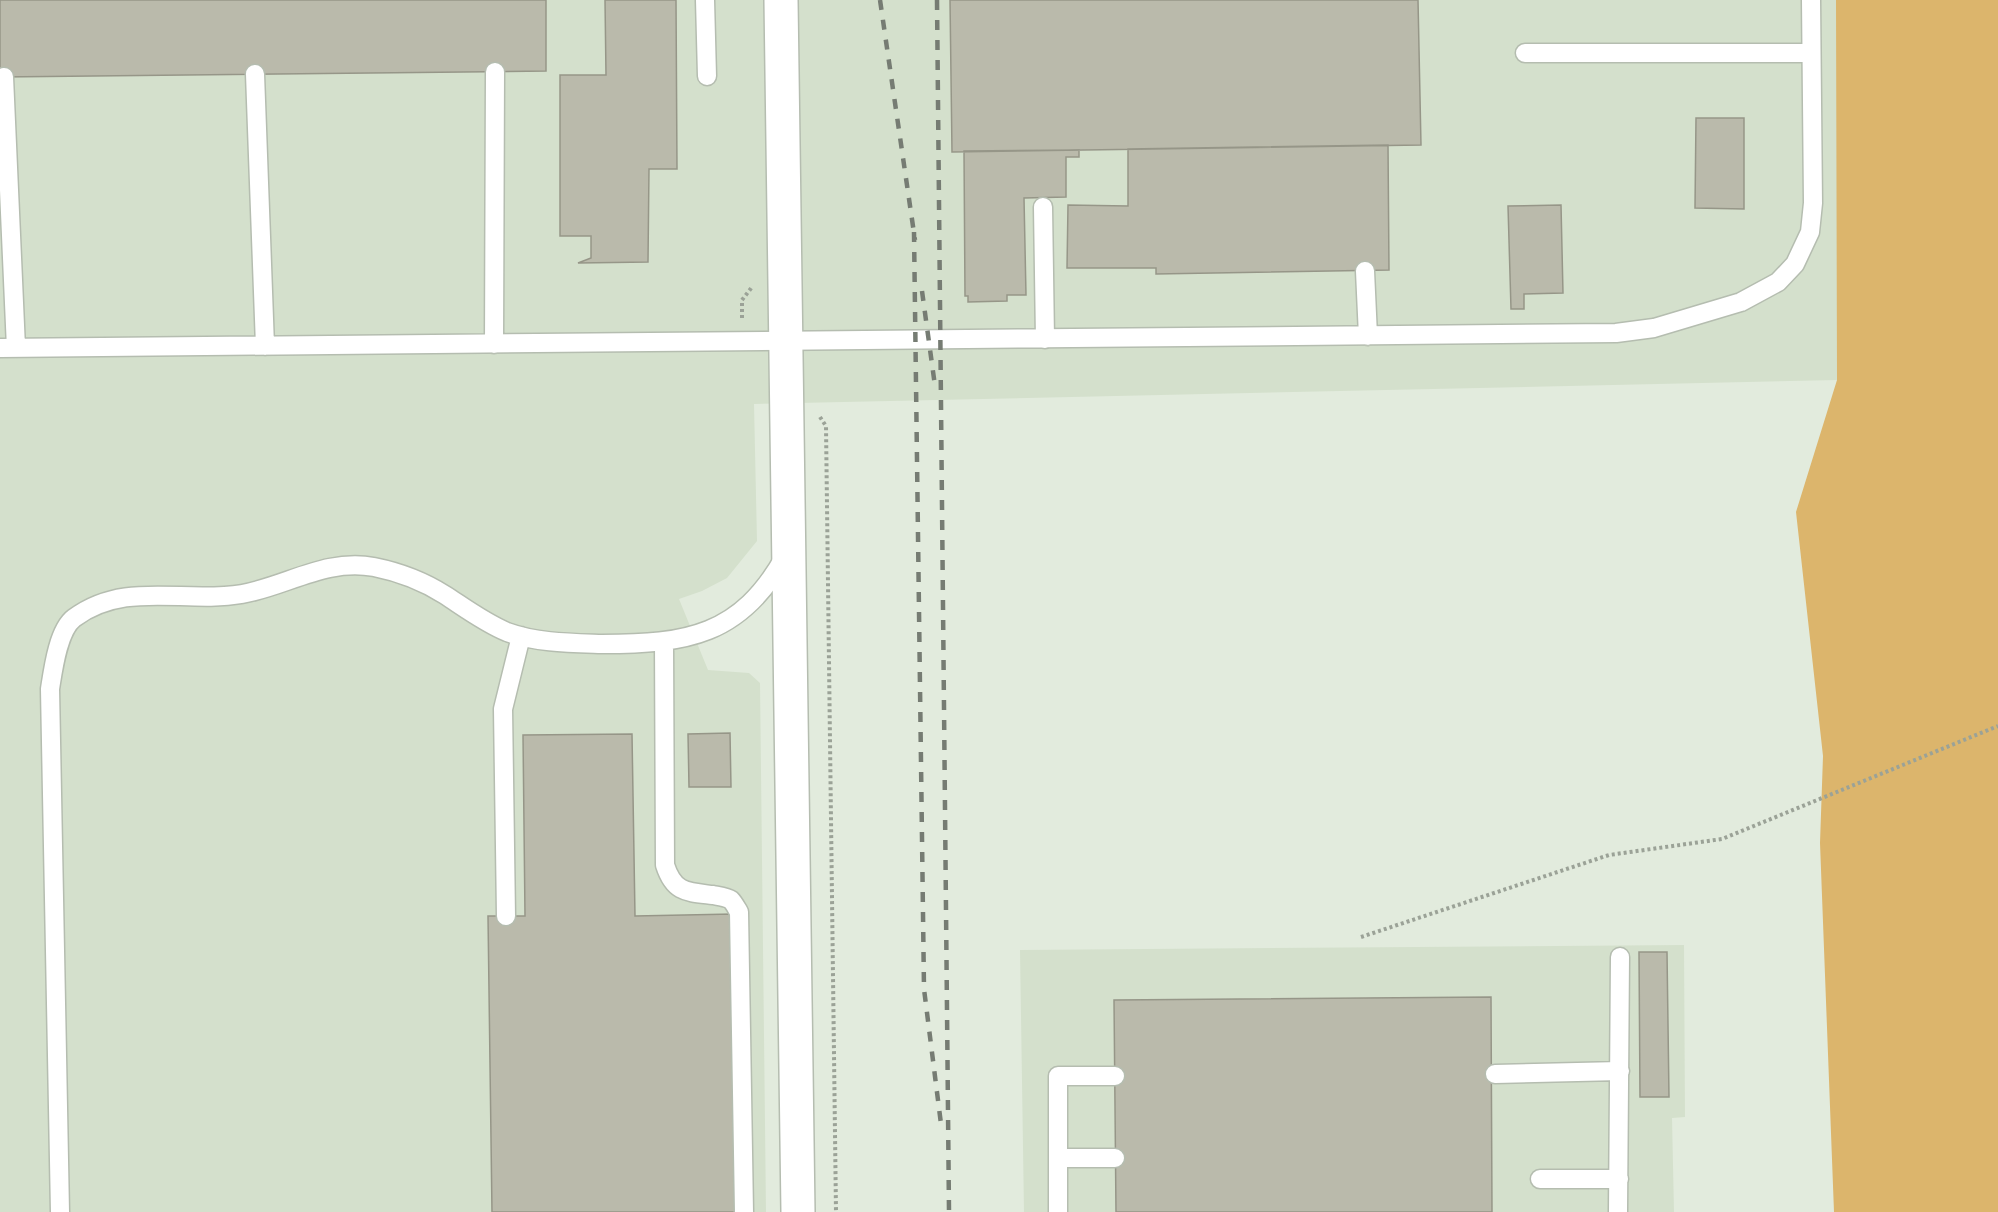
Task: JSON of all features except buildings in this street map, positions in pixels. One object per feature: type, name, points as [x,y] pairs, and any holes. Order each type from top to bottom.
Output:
[{"type":"street","points":[[781,0],[798,1212]]},
{"type":"lane","points":[[705,0],[706,76]]},
{"type":"lane","points":[[4,77],[8,348],[1616,333],[1654,328],[1741,302],[1778,282],[1795,264],[1810,232],[1813,202],[1811,0]]},
{"type":"lane","points":[[1524,53],[1811,53]]},
{"type":"lane","points":[[494,344],[495,72]]},
{"type":"lane","points":[[255,74],[265,346]]},
{"type":"lane","points":[[1043,207],[1045,339]]},
{"type":"lane","points":[[1365,271],[1368,336]]},
{"type":"lane","points":[[60,1212],[50,689],[53,665],[61,640],[71,620],[92,606],[115,598],[218,597],[243,594],[326,568],[350,565],[372,566],[416,579],[507,632],[535,640],[582,643],[664,642],[690,637],[712,629],[738,615],[762,592],[787,553]]},
{"type":"lane","points":[[506,916],[503,709],[521,636]]},
{"type":"lane","points":[[664,642],[665,865],[669,877],[677,888],[687,892],[721,896],[731,900],[739,912],[744,1212]]},
{"type":"lane","points":[[1618,1212],[1620,957]]},
{"type":"lane","points":[[1495,1074],[1620,1071]]},
{"type":"lane","points":[[1059,1212],[1058,1076],[1115,1076]]},
{"type":"lane","points":[[1058,1158],[1115,1158]]},
{"type":"lane","points":[[1540,1179],[1618,1179]]},
{"type":"path","points":[[785,411],[815,414],[824,420],[826,426],[836,1212]]},
{"type":"path","points":[[1361,937],[1609,855],[1722,839],[1998,726]]},
{"type":"shaded area","points":[[0,0],[1839,0],[1837,380],[754,404],[757,541],[727,578],[702,591],[679,599],[708,670],[749,673],[760,683],[766,1212],[0,1212]]},
{"type":"shaded area","points":[[1836,0],[1998,0],[1998,1212],[1834,1212],[1820,843],[1823,756],[1796,512],[1837,380]]},
{"type":"shaded area","points":[[1684,945],[1685,1117],[1672,1118],[1674,1212],[1024,1212],[1020,950]]},
{"type":"railway","points":[[880,0],[915,240]]},
{"type":"railway","points":[[937,0],[949,1212]]},
{"type":"railway","points":[[914,232],[924,989],[941,1124]]},
{"type":"railway","points":[[922,291],[935,386]]}]
